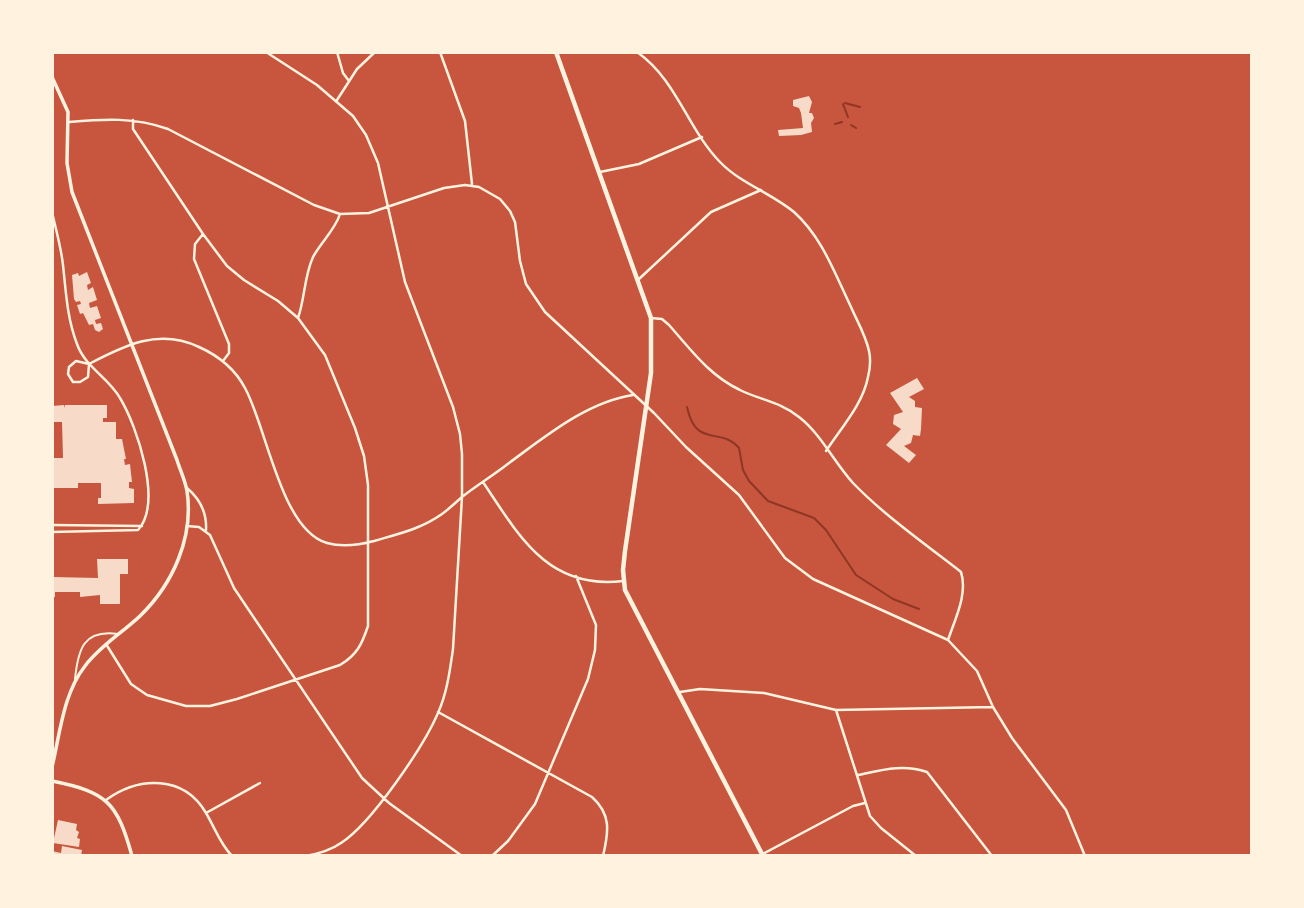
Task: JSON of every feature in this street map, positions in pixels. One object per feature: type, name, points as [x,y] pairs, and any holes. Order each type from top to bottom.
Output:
[{"type":"main road","points":[[556,52],[651,318],[652,353],[623,581],[629,602],[762,855]]},
{"type":"street","points":[[266,52],[337,100],[353,116],[366,135],[378,163],[405,282],[453,407],[462,454],[453,649],[438,712],[415,754],[353,834],[328,850],[305,856]]},
{"type":"street","points":[[337,52],[349,81]]},
{"type":"street","points":[[337,100],[358,69],[375,52]]},
{"type":"street","points":[[440,52],[465,121],[472,185]]},
{"type":"street","points":[[637,52],[668,82],[702,137],[730,171],[798,216],[818,240],[869,349],[870,369],[864,391],[826,451]]},
{"type":"street","points":[[52,77],[64,99],[69,122],[67,163],[72,192],[186,488],[187,526],[180,554],[167,584],[156,599],[84,667],[74,682],[52,767]]},
{"type":"street","points":[[69,122],[133,120],[168,129],[314,205],[340,214],[369,213],[444,188],[472,185],[500,199],[510,211],[519,238],[522,272],[533,297],[545,312],[739,495],[785,558],[813,579],[948,640],[977,671],[993,707],[1012,738],[1066,810],[1085,856]]},
{"type":"street","points":[[106,644],[131,684],[147,695],[186,706],[210,706],[340,665],[354,657],[368,626],[368,485],[364,456],[325,355],[298,318],[227,266],[133,129],[133,120]]},
{"type":"street","points":[[599,172],[639,164],[702,137]]},
{"type":"street","points":[[638,280],[711,212],[761,190]]},
{"type":"street","points":[[52,212],[63,262],[69,314],[77,345],[89,364],[121,399],[140,445],[147,495],[146,516],[142,526],[133,532],[52,532]]},
{"type":"street","points":[[298,318],[307,272],[322,241],[338,222],[340,214]]},
{"type":"street","points":[[203,234],[195,242],[194,258],[229,344],[229,352],[223,360]]},
{"type":"street","points":[[651,318],[662,319],[670,326],[716,376],[741,391],[786,407],[798,416],[811,428],[826,451],[854,484],[961,572],[964,581],[963,593],[948,640]]},
{"type":"street","points":[[89,364],[88,377],[83,381],[77,383],[69,377],[68,370],[76,361],[89,364],[148,339],[194,344],[223,360],[246,389],[292,513],[311,536],[337,545],[368,542],[412,531],[442,515],[462,497],[574,418],[619,398],[634,395]]},
{"type":"street","points":[[483,482],[522,540],[546,563],[576,576],[611,582],[623,581]]},
{"type":"street","points":[[186,488],[198,497],[206,530],[234,588],[362,778],[383,798],[463,856]]},
{"type":"street","points":[[52,525],[142,526]]},
{"type":"street","points":[[187,526],[206,530]]},
{"type":"street","points":[[492,856],[526,819],[549,773],[580,700],[595,650],[596,625],[576,576]]},
{"type":"street","points":[[678,692],[700,689],[764,693],[836,710],[993,707]]},
{"type":"street","points":[[836,710],[870,816],[916,856]]},
{"type":"street","points":[[438,712],[592,797],[600,805],[608,822],[603,856]]},
{"type":"street","points":[[858,775],[895,767],[911,767],[927,772],[992,856]]},
{"type":"street","points":[[52,781],[85,789],[106,800],[122,824],[132,856]]},
{"type":"street","points":[[106,800],[134,785],[159,782],[186,791],[206,813],[232,856]]},
{"type":"street","points":[[206,813],[260,783]]},
{"type":"street","points":[[762,855],[853,806],[864,803]]},
{"type":"lane","points":[[74,682],[79,653],[86,641],[102,633],[119,635]]},
{"type":"building","points":[[809,96],[812,102],[809,113],[812,113],[814,118],[811,123],[812,132],[779,136],[778,130],[803,128],[801,113],[799,108],[793,106],[793,100]]},
{"type":"building","points":[[87,272],[91,283],[87,285],[88,290],[93,287],[97,300],[89,303],[90,308],[97,306],[101,318],[95,320],[96,324],[101,323],[103,329],[99,332],[93,324],[89,325],[83,313],[80,314],[77,305],[81,304],[80,301],[76,302],[74,299],[72,275],[78,273],[79,276]]},
{"type":"building","points":[[917,378],[924,389],[909,397],[915,401],[915,407],[922,408],[921,429],[920,436],[913,435],[911,443],[904,446],[916,455],[909,463],[886,445],[901,429],[893,424],[894,415],[903,412],[890,393]]},
{"type":"building","points":[[64,405],[65,408],[65,405],[107,405],[107,418],[103,418],[103,422],[116,422],[116,439],[122,439],[125,465],[130,464],[132,482],[129,482],[129,488],[134,489],[134,503],[98,504],[98,498],[101,498],[101,483],[78,483],[78,488],[54,488],[54,458],[63,458],[62,422],[52,422],[52,406]]},
{"type":"building","points":[[97,559],[128,559],[128,574],[120,574],[120,604],[100,604],[100,595],[80,597],[80,592],[55,592],[55,597],[52,597],[52,577],[98,578]]},
{"type":"building","points":[[58,820],[77,824],[79,847],[53,843]]},
{"type":"building","points":[[62,846],[82,850],[81,856],[52,856],[52,851],[61,853]]},
{"type":"waterway","points":[[845,103],[860,107]]},
{"type":"waterway","points":[[843,104],[848,117]]},
{"type":"waterway","points":[[835,124],[842,122]]},
{"type":"waterway","points":[[851,125],[856,128]]},
{"type":"waterway","points":[[687,407],[691,420],[702,433],[724,438],[739,448],[743,470],[749,481],[768,501],[814,518],[826,530],[856,575],[893,599],[919,609]]}]
